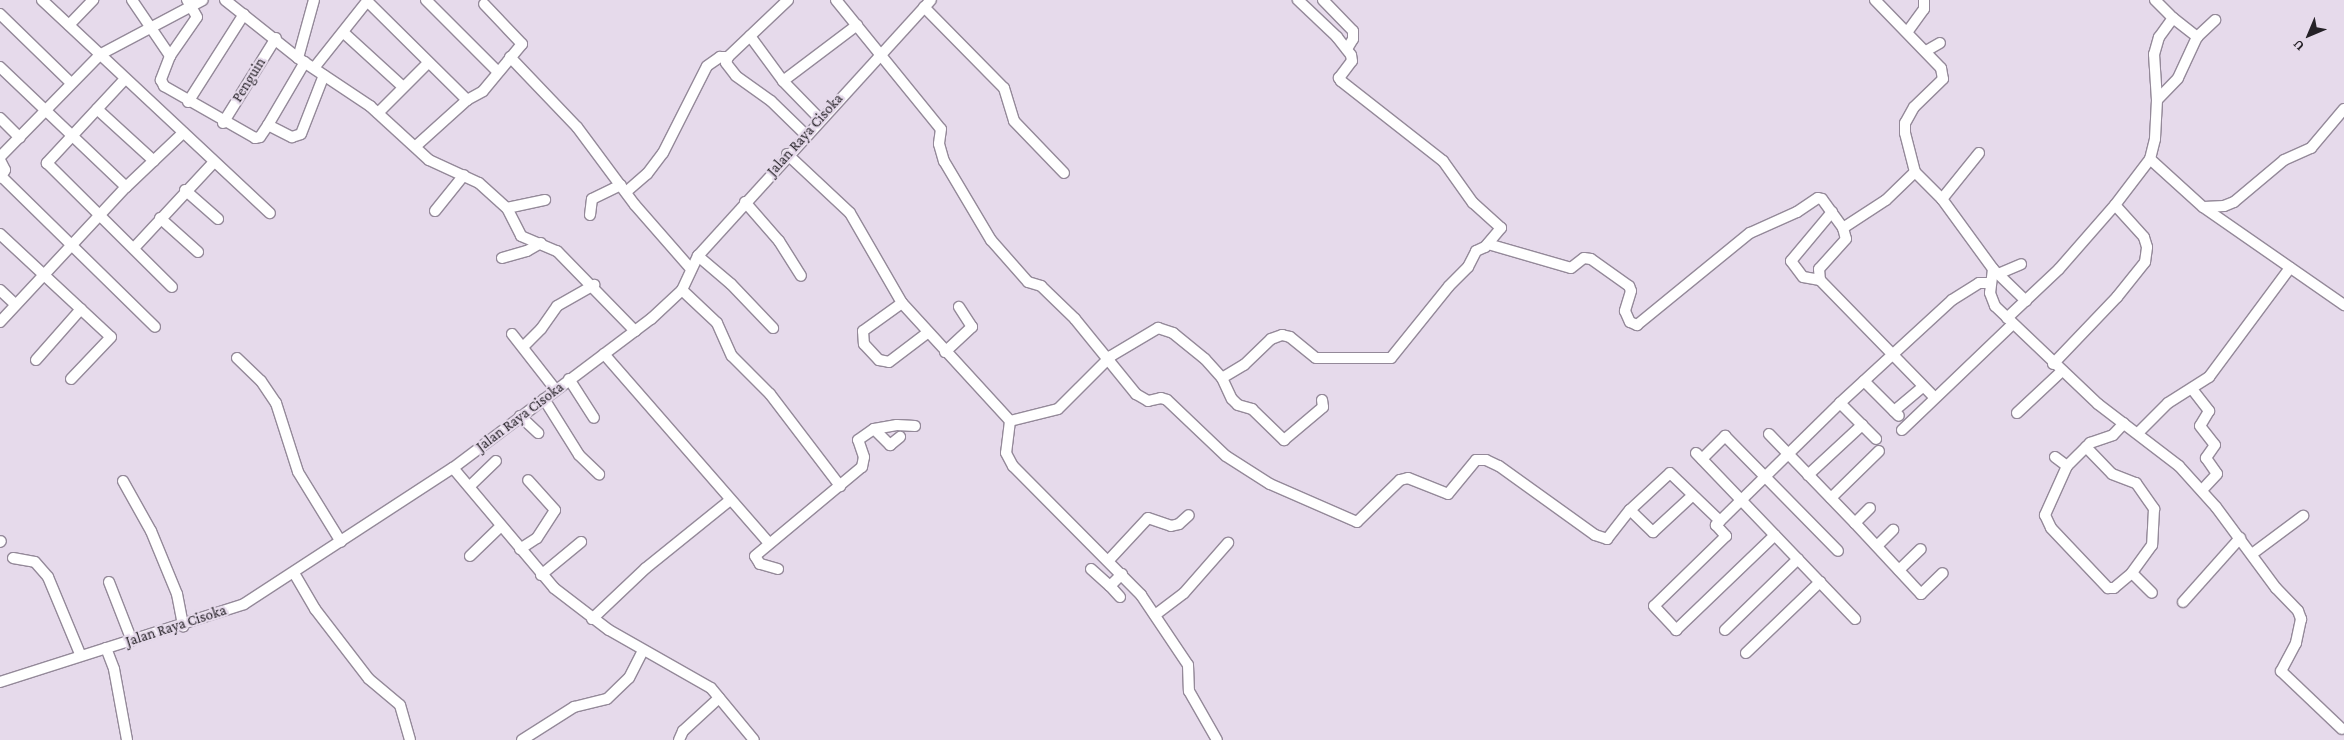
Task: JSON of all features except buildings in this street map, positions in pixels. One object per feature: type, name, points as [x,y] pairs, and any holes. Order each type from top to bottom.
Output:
[{"type":"street","points":[[42,0],[101,54],[213,163],[270,213]]},
{"type":"street","points":[[69,25],[93,0]]},
{"type":"street","points":[[132,0],[149,29],[170,56]]},
{"type":"street","points":[[155,326],[74,245],[1,178],[5,170],[0,159],[71,83],[101,54],[149,29],[189,3],[203,0]]},
{"type":"street","points":[[225,0],[276,38],[301,60],[378,113],[416,146],[428,160],[479,183],[507,208],[521,236],[557,251],[594,285],[635,331]]},
{"type":"street","points":[[189,3],[197,16],[170,56],[161,80],[164,86],[188,102],[223,123],[255,138],[260,137],[268,125],[301,60],[314,0]]},
{"type":"street","points":[[426,0],[498,72]]},
{"type":"street","points":[[788,0],[728,57],[726,63],[736,76],[771,101],[806,135]]},
{"type":"street","points":[[836,0],[941,129],[939,144],[944,161],[991,240],[1028,282],[1041,286],[1075,319],[1136,394],[1148,401],[1161,398],[1167,400],[1226,456],[1270,484],[1357,522],[1400,480],[1408,478],[1448,494],[1476,460],[1486,460],[1499,466],[1600,537],[1607,539],[1630,510],[1668,474],[1720,521]]},
{"type":"street","points":[[1222,378],[1244,365],[1271,339],[1282,335],[1290,337],[1316,358],[1391,358],[1449,286],[1468,267],[1476,251],[1488,244],[1501,228],[1474,203],[1456,174],[1340,80],[1352,61],[1347,48],[1298,0]]},
{"type":"street","points":[[1323,0],[1353,30],[1353,39],[1347,48]]},
{"type":"street","points":[[1875,0],[1908,31],[1941,68],[1943,79],[1914,108],[1905,123],[1904,133],[1915,172],[1942,199],[1995,271],[2026,301]]},
{"type":"street","points":[[1908,31],[1924,9],[1924,0]]},
{"type":"street","points":[[2155,0],[2173,18],[2197,37]]},
{"type":"street","points":[[314,68],[368,1],[467,100]]},
{"type":"street","points":[[416,146],[467,100],[483,91],[522,44],[484,1]]},
{"type":"street","points":[[927,3],[1004,88],[1014,121],[1064,173]]},
{"type":"street","name":"Jalan Raya Cisoka","points":[[0,682],[80,654],[183,626],[244,604],[453,468],[555,389],[635,331],[682,290],[698,256],[788,154],[927,3]]},
{"type":"street","points":[[0,14],[71,83]]},
{"type":"street","points":[[188,102],[244,14]]},
{"type":"street","points":[[1902,430],[2059,269],[2115,205],[2150,159],[2156,100],[2154,54],[2160,37],[2173,18]]},
{"type":"street","points":[[2156,100],[2178,78],[2197,37],[2215,20]]},
{"type":"street","points":[[783,81],[857,25]]},
{"type":"street","points":[[344,33],[402,86]]},
{"type":"street","points":[[750,36],[783,81],[820,119]]},
{"type":"street","name":"Penguin","points":[[223,123],[276,38]]},
{"type":"street","points":[[1926,51],[1940,43]]},
{"type":"street","points":[[510,57],[577,127],[623,188],[691,270]]},
{"type":"street","points":[[590,215],[592,199],[623,188],[647,174],[663,153],[707,66],[720,57],[728,57]]},
{"type":"street","points":[[378,113],[402,86],[428,63]]},
{"type":"street","points":[[0,67],[126,187]]},
{"type":"street","points":[[268,125],[292,137],[300,134],[324,75]]},
{"type":"street","points":[[125,79],[47,163],[101,217],[135,247],[172,287]]},
{"type":"street","points":[[97,109],[154,161]]},
{"type":"street","points":[[2203,207],[2224,206],[2234,202],[2284,160],[2311,148],[2344,109]]},
{"type":"street","points":[[0,118],[20,138]]},
{"type":"street","points":[[0,322],[15,304],[101,217],[126,187],[183,133]]},
{"type":"street","points":[[1942,199],[1979,153]]},
{"type":"street","points":[[788,154],[850,213],[902,303],[1010,422]]},
{"type":"street","points":[[2150,159],[2203,207],[2344,306]]},
{"type":"street","points":[[135,247],[185,190],[213,163]]},
{"type":"street","points":[[1843,228],[1886,200],[1915,172]]},
{"type":"street","points":[[435,211],[464,175]]},
{"type":"street","points":[[185,190],[218,219]]},
{"type":"street","points":[[1488,244],[1571,268],[1584,258],[1591,259],[1629,286],[1631,291],[1626,311],[1630,322],[1637,325],[1750,233],[1797,212],[1818,198],[1832,212],[1843,228],[1846,239],[1819,269],[1820,280]]},
{"type":"street","points":[[507,208],[545,200]]},
{"type":"street","points":[[745,202],[779,241],[801,276]]},
{"type":"street","points":[[2053,364],[2117,297],[2144,262],[2147,247],[2144,237],[2115,205]]},
{"type":"street","points":[[1832,212],[1791,261],[1803,277],[1820,280],[1891,356],[1934,397]]},
{"type":"street","points":[[160,218],[198,252]]},
{"type":"street","points":[[0,234],[111,337],[72,379]]},
{"type":"street","points":[[502,258],[526,251],[541,243]]},
{"type":"street","points":[[698,256],[731,284],[773,328]]},
{"type":"street","points":[[1995,271],[2021,264]]},
{"type":"street","points":[[2138,433],[2168,403],[2209,377],[2290,268]]},
{"type":"street","points":[[1995,271],[1991,283],[1992,299],[2010,321],[2062,372],[2179,466],[2202,490],[2240,538],[2301,619],[2296,643],[2281,671],[2342,729]]},
{"type":"street","points":[[1775,535],[1676,630],[1654,606],[1726,536],[1716,526],[1720,521],[1840,403],[1952,300],[1979,283],[1991,283]]},
{"type":"street","points":[[523,347],[541,329],[556,306],[594,285]]},
{"type":"street","points":[[0,290],[15,304]]},
{"type":"street","points":[[682,290],[717,323],[732,356],[770,394],[840,486]]},
{"type":"street","points":[[902,303],[863,331],[864,344],[879,360],[890,362],[927,332]]},
{"type":"street","points":[[945,352],[972,326],[959,307]]},
{"type":"street","points":[[36,360],[81,309]]},
{"type":"street","points":[[1010,422],[1058,409],[1107,359],[1149,331],[1165,328],[1205,359],[1222,378],[1232,399],[1238,405],[1252,409],[1284,440],[1323,407],[1322,400]]},
{"type":"street","points":[[512,334],[555,389]]},
{"type":"street","points":[[604,354],[635,393],[675,434],[729,501],[769,543]]},
{"type":"street","points":[[237,358],[261,381],[276,403],[298,472],[341,542]]},
{"type":"street","points":[[2017,413],[2062,372]]},
{"type":"street","points":[[569,379],[594,418]]},
{"type":"street","points":[[1864,381],[1897,414],[1921,388]]},
{"type":"street","points":[[2192,389],[2209,411],[2200,426],[2215,447],[2206,458],[2217,474],[2202,490]]},
{"type":"street","points":[[544,399],[579,455],[599,474]]},
{"type":"street","points":[[1840,403],[1876,439]]},
{"type":"street","points":[[520,416],[538,433]]},
{"type":"street","points":[[1010,422],[1006,453],[1013,466],[1109,560],[1155,616],[1188,665],[1189,691],[1217,740]]},
{"type":"street","points":[[2086,447],[2112,474],[2136,483],[2154,510],[2152,546],[2132,573],[2114,588],[2108,588],[2051,528],[2045,515],[2067,466],[2086,447],[2099,438],[2111,436],[2124,423]]},
{"type":"street","points":[[778,569],[760,564],[755,559],[769,543],[862,467],[864,457],[858,440],[874,429],[897,425],[914,426]]},
{"type":"street","points":[[1808,475],[1862,425]]},
{"type":"street","points":[[874,429],[890,445],[900,437]]},
{"type":"street","points":[[1768,434],[1921,594],[1943,573]]},
{"type":"street","points":[[1838,551],[1725,436],[1699,456],[1855,619]]},
{"type":"street","points":[[1831,498],[1879,451]]},
{"type":"street","points":[[2055,457],[2067,466]]},
{"type":"street","points":[[470,486],[496,462]]},
{"type":"street","points":[[453,468],[470,486],[541,575],[592,619],[643,651],[703,682],[754,740]]},
{"type":"street","points":[[520,549],[537,538],[555,510],[528,480]]},
{"type":"street","points":[[123,481],[151,532],[177,594],[183,626]]},
{"type":"street","points":[[1630,510],[1653,532],[1693,495]]},
{"type":"street","points":[[592,619],[646,568],[729,501]]},
{"type":"street","points":[[1855,523],[1870,508]]},
{"type":"street","points":[[1109,560],[1148,518],[1171,526],[1180,524],[1189,515]]},
{"type":"street","points":[[2252,554],[2303,516]]},
{"type":"street","points":[[470,556],[501,526]]},
{"type":"street","points":[[1877,546],[1893,530]]},
{"type":"street","points":[[2183,602],[2240,538]]},
{"type":"street","points":[[541,575],[581,542]]},
{"type":"street","points":[[1155,616],[1184,593],[1228,543]]},
{"type":"street","points":[[1899,570],[1921,549]]},
{"type":"street","points":[[14,558],[35,562],[48,576],[80,654]]},
{"type":"street","points":[[1725,630],[1798,559]]},
{"type":"street","points":[[1091,569],[1120,597]]},
{"type":"street","points":[[294,573],[315,609],[369,679],[400,705],[410,740]]},
{"type":"street","points":[[2132,573],[2152,593]]},
{"type":"street","points":[[1110,586],[1122,574]]},
{"type":"street","points":[[109,582],[132,641]]},
{"type":"street","points":[[1746,653],[1820,582]]},
{"type":"street","points":[[106,648],[114,669],[127,740]]},
{"type":"street","points":[[522,740],[574,707],[606,699],[629,678],[643,651]]},
{"type":"street","points":[[679,740],[683,731],[719,698]]}]
